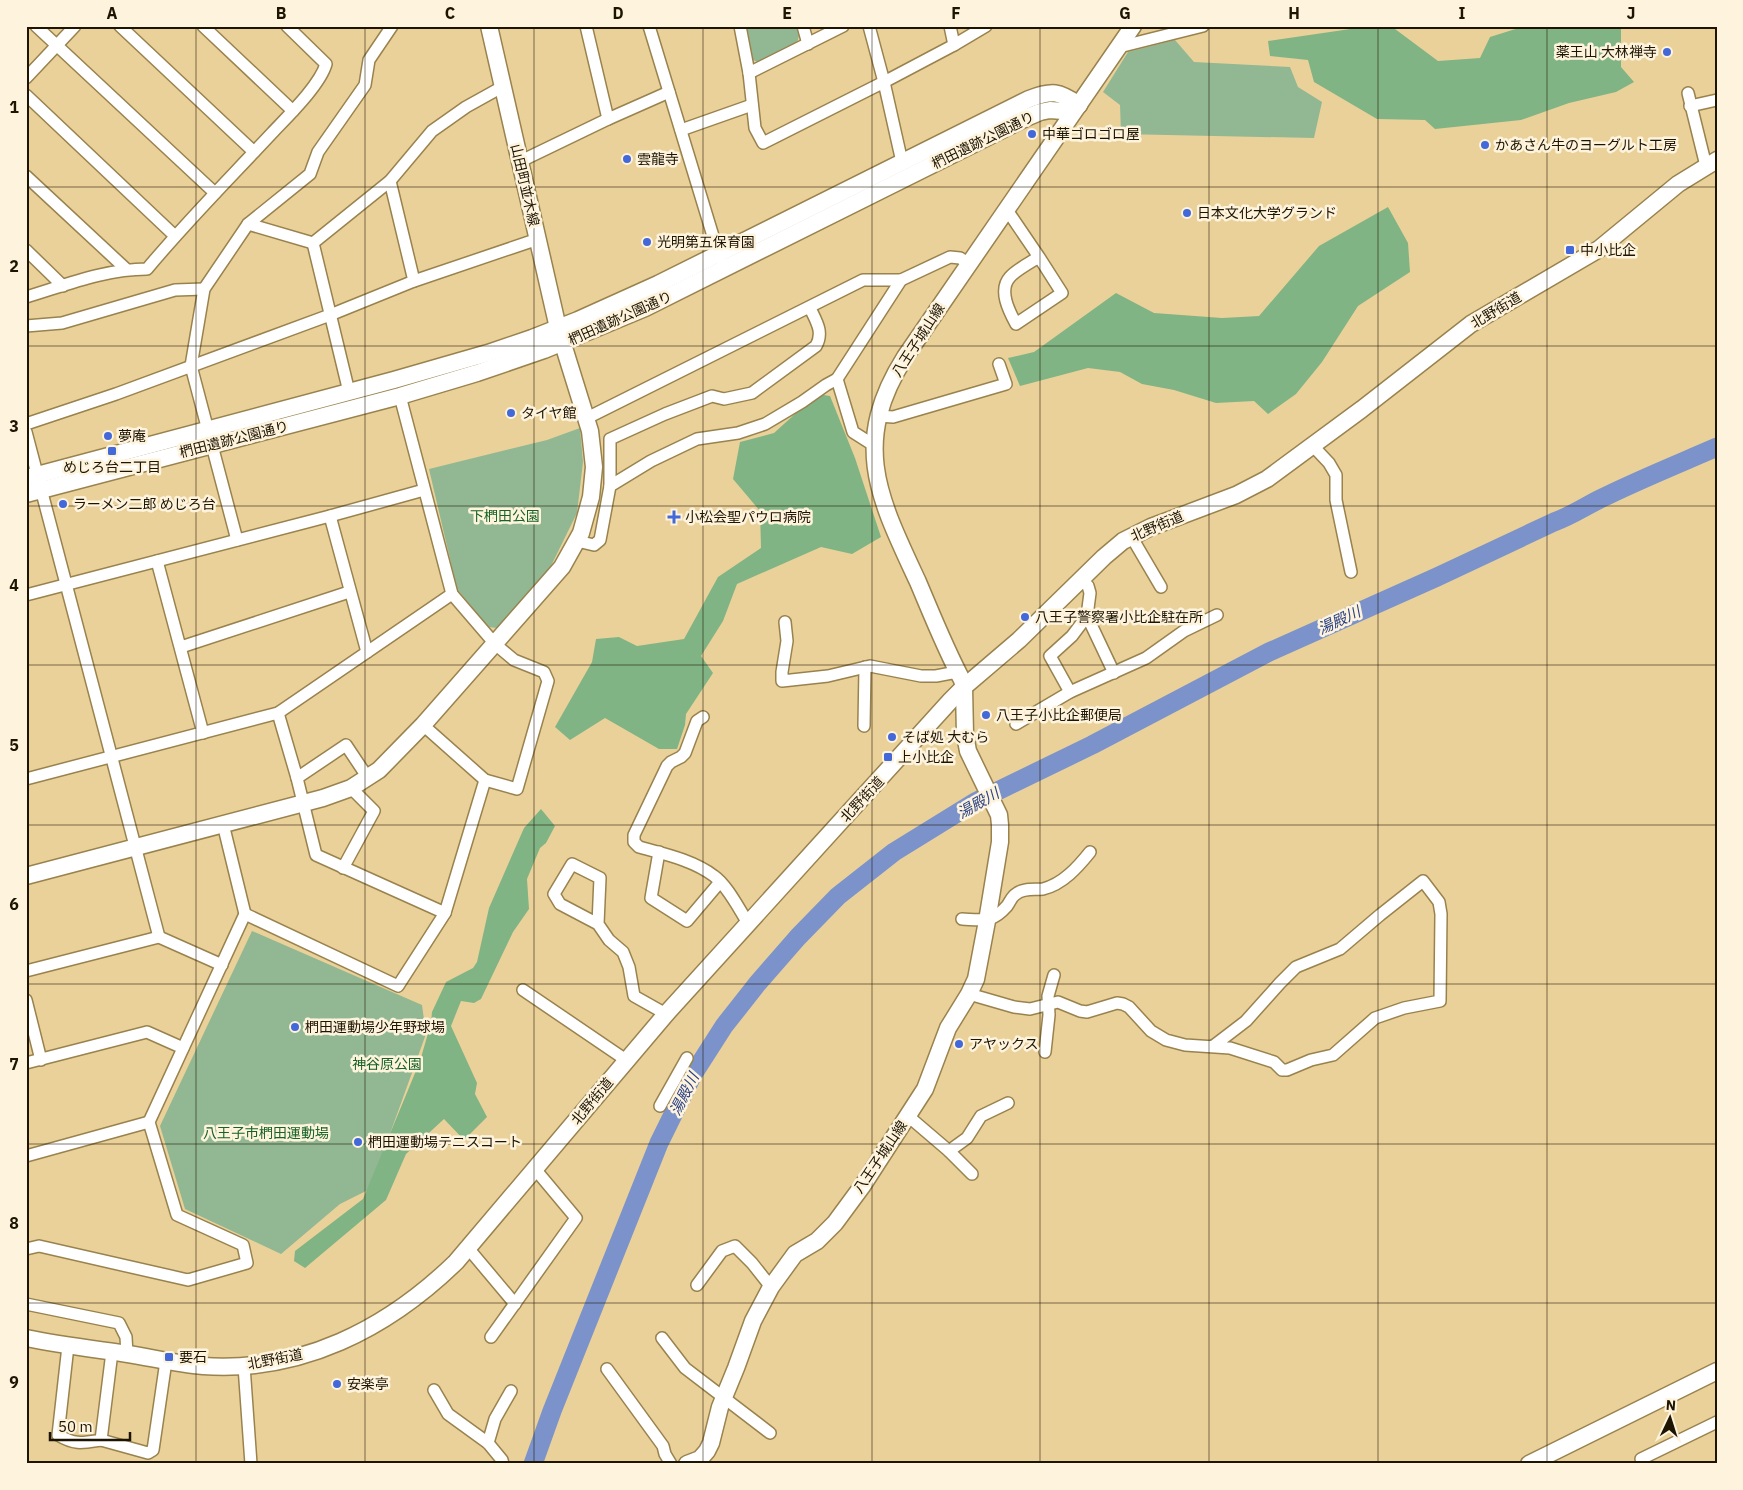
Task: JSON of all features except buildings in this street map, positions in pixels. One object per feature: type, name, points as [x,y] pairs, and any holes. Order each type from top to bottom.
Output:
[{"type":"main road","name":"山田町並木線","points":[[26,876],[303,803],[351,788],[368,778],[392,758],[551,581],[568,559],[587,515],[593,482],[593,448],[587,418],[560,336],[489,26]]},
{"type":"main road","name":"八王子城山線","points":[[698,1462],[711,1443],[724,1397],[753,1321],[771,1287],[795,1254],[817,1241],[835,1223],[863,1185],[928,1083],[948,1028],[969,994],[977,974],[987,920],[1000,834],[1000,820],[970,758],[966,744],[964,687],[884,504],[877,478],[874,446],[878,416],[896,372],[1133,26]]},
{"type":"main road","name":"椚田遺跡公園通り","points":[[33,484],[209,437],[400,396],[477,373],[560,336],[616,303],[719,254],[1040,94],[1054,92],[1064,94],[1079,105]]},
{"type":"main road","name":"椚田遺跡公園通り","points":[[209,437],[349,392],[488,353],[560,336],[645,308],[1028,117],[1050,110],[1063,111],[1079,105]]},
{"type":"main road","name":"北野街道","points":[[26,1338],[203,1366],[244,1366],[282,1360],[317,1350],[372,1326],[404,1307],[431,1286],[468,1248],[666,1014],[964,687],[1018,640],[1116,546],[1131,536],[1151,527],[1244,492],[1267,479],[1313,446],[1471,324],[1599,249],[1678,184],[1712,163]]},
{"type":"main road","points":[[1532,1463],[1717,1372]]},
{"type":"street","points":[[36,26],[215,193]]},
{"type":"street","points":[[26,78],[75,26]]},
{"type":"street","points":[[120,26],[254,152]]},
{"type":"street","points":[[203,26],[293,111]]},
{"type":"street","points":[[26,297],[106,272],[126,269],[148,269],[175,236],[293,111],[324,72],[326,64],[287,26]]},
{"type":"street","points":[[237,540],[191,366],[204,289],[248,224],[310,174],[318,152],[365,85],[369,60],[392,26]]},
{"type":"street","points":[[586,26],[608,119]]},
{"type":"street","points":[[649,26],[719,254],[721,271]]},
{"type":"street","points":[[740,26],[749,73],[755,128],[763,143],[884,82],[986,26]]},
{"type":"street","points":[[803,26],[808,44]]},
{"type":"street","points":[[749,73],[843,26]]},
{"type":"street","points":[[869,26],[902,162]]},
{"type":"street","points":[[950,26],[954,45]]},
{"type":"street","points":[[1119,47],[1203,26]]},
{"type":"street","points":[[313,242],[390,181],[432,131],[466,107],[502,87]]},
{"type":"street","points":[[521,161],[669,92]]},
{"type":"street","points":[[1688,93],[1690,106],[1712,163]]},
{"type":"street","points":[[26,95],[175,236]]},
{"type":"street","points":[[1690,106],[1717,100]]},
{"type":"street","points":[[681,130],[752,105]]},
{"type":"street","points":[[26,176],[126,269]]},
{"type":"street","points":[[390,181],[414,281]]},
{"type":"street","points":[[1007,210],[1039,257],[1062,293],[1016,324],[1009,312],[1004,294],[1009,277],[1039,257]]},
{"type":"street","points":[[248,224],[313,242]]},
{"type":"street","points":[[26,424],[116,394],[330,315],[414,281],[538,239]]},
{"type":"street","points":[[313,242],[349,392]]},
{"type":"street","points":[[26,250],[63,286]]},
{"type":"street","points":[[587,418],[810,308],[862,280],[901,280],[950,257],[960,258],[970,264]]},
{"type":"street","points":[[610,486],[651,461],[697,439],[738,433],[765,424],[802,402],[826,384],[837,379],[901,280]]},
{"type":"street","points":[[26,326],[62,323],[175,290],[204,289]]},
{"type":"street","points":[[577,541],[594,545],[600,540],[610,486],[610,439],[665,414],[712,396],[724,399],[752,393],[816,346],[820,340],[820,328],[810,308]]},
{"type":"street","points":[[878,416],[893,417],[1006,384],[999,364]]},
{"type":"street","points":[[837,379],[853,432],[874,446]]},
{"type":"street","points":[[400,396],[452,594],[494,644],[514,660],[544,672],[548,681],[517,789],[485,780],[423,725]]},
{"type":"street","points":[[26,432],[33,484],[66,584],[159,937]]},
{"type":"street","points":[[1313,446],[1329,463],[1336,475],[1336,500],[1351,572]]},
{"type":"street","points":[[26,595],[424,490]]},
{"type":"street","points":[[330,516],[349,592],[367,652]]},
{"type":"street","points":[[1131,536],[1161,587]]},
{"type":"street","points":[[157,561],[203,733]]},
{"type":"street","points":[[1070,692],[1050,656],[1072,636],[1087,616],[1090,589],[1082,579]]},
{"type":"street","points":[[181,647],[349,592]]},
{"type":"street","points":[[26,779],[278,713],[452,594]]},
{"type":"street","points":[[1016,724],[1070,692],[1146,658],[1184,631],[1217,615]]},
{"type":"street","points":[[1087,616],[1114,673]]},
{"type":"street","points":[[785,622],[787,641],[782,681],[818,678],[870,666],[921,676],[936,676],[957,672]]},
{"type":"street","points":[[864,726],[865,667]]},
{"type":"street","points":[[278,713],[316,855],[445,913]]},
{"type":"street","points":[[703,717],[697,721],[685,752],[667,766],[634,835],[634,842],[639,847],[692,863],[715,876],[748,923]]},
{"type":"street","points":[[296,778],[346,745],[368,778]]},
{"type":"street","points":[[246,914],[398,986],[445,913],[485,780]]},
{"type":"street","points":[[344,868],[374,811],[351,788]]},
{"type":"street","points":[[26,1249],[39,1246],[188,1280],[247,1263],[243,1246],[178,1214],[149,1122],[246,914],[223,824]]},
{"type":"street","points":[[659,852],[651,898],[687,921],[720,882]]},
{"type":"street","points":[[962,919],[987,920],[998,916],[1015,894],[1021,891],[1044,888],[1075,871],[1090,852]]},
{"type":"street","points":[[598,924],[600,878],[572,864],[554,894],[560,904],[598,924],[609,940],[623,952],[629,967],[634,996],[666,1014]]},
{"type":"street","points":[[969,994],[1014,1007],[1030,1008],[1058,1002],[1087,1012],[1117,1003],[1123,1004],[1129,1006],[1151,1030],[1166,1040],[1185,1045],[1212,1047],[1230,1048],[1274,1062],[1282,1070],[1287,1070],[1310,1060],[1332,1055],[1375,1018],[1404,1008],[1440,1000],[1441,914],[1439,902],[1423,881],[1340,949],[1296,967],[1246,1021],[1212,1047]]},
{"type":"street","points":[[26,971],[159,937],[222,965]]},
{"type":"street","points":[[1045,1052],[1048,996],[1054,975]]},
{"type":"street","points":[[523,990],[626,1060]]},
{"type":"street","points":[[26,1000],[41,1060]]},
{"type":"street","points":[[26,1064],[147,1032],[183,1048]]},
{"type":"street","points":[[660,1106],[686,1058]]},
{"type":"street","points":[[949,1151],[968,1138],[981,1116],[1008,1103]]},
{"type":"street","points":[[908,1116],[949,1151],[972,1174]]},
{"type":"street","points":[[26,1156],[149,1122]]},
{"type":"street","points":[[491,1338],[576,1218],[535,1169]]},
{"type":"street","points":[[697,1285],[722,1251],[735,1246],[752,1263],[771,1287]]},
{"type":"street","points":[[468,1248],[515,1304]]},
{"type":"street","points":[[26,1304],[119,1323],[126,1337],[120,1353],[101,1440]]},
{"type":"street","points":[[662,1338],[685,1368],[770,1433]]},
{"type":"street","points":[[68,1346],[58,1435],[75,1443],[101,1440],[148,1453],[153,1450],[166,1361]]},
{"type":"street","points":[[244,1366],[251,1464]]},
{"type":"street","points":[[607,1369],[663,1446],[671,1464]]},
{"type":"street","points":[[434,1390],[448,1414],[488,1443],[502,1460],[503,1464]]},
{"type":"street","points":[[488,1443],[495,1418],[511,1391]]},
{"type":"street","points":[[1638,1462],[1717,1422]]},
{"type":"green space","points":[[747,26],[797,26],[799,36],[797,43],[760,63],[753,60]]},
{"type":"green space","points":[[1371,26],[1391,26],[1438,61],[1480,58],[1490,37],[1525,26],[1621,26],[1621,67],[1634,82],[1616,92],[1569,103],[1521,120],[1435,129],[1425,120],[1377,119],[1314,82],[1308,60],[1270,56],[1268,41]]},
{"type":"green space","points":[[1175,40],[1194,62],[1290,67],[1298,87],[1322,102],[1314,138],[1121,134],[1120,105],[1103,92],[1128,52]]},
{"type":"green space","points":[[1388,207],[1408,243],[1410,272],[1358,306],[1322,362],[1296,394],[1268,414],[1254,401],[1216,403],[1174,390],[1142,384],[1120,372],[1088,368],[1020,386],[1008,358],[1034,352],[1116,293],[1154,313],[1222,318],[1259,316],[1319,246]]},
{"type":"green space","points":[[817,394],[830,396],[855,458],[881,537],[852,554],[821,547],[737,584],[723,621],[701,656],[713,673],[686,714],[685,725],[677,749],[659,749],[605,718],[570,740],[555,727],[592,662],[596,639],[619,637],[637,646],[684,639],[718,577],[761,548],[760,511],[733,479],[740,442],[774,433]]},
{"type":"green space","name":"下椚田公園","points":[[580,428],[583,462],[577,513],[550,568],[497,628],[488,627],[457,589],[429,469],[547,440]]},
{"type":"green space","points":[[541,809],[555,826],[546,843],[540,848],[527,879],[529,909],[513,932],[481,999],[474,1003],[461,1001],[451,1026],[477,1083],[475,1094],[487,1117],[464,1140],[444,1119],[406,1154],[386,1200],[305,1268],[294,1261],[295,1251],[363,1199],[420,1061],[431,1023],[432,1012],[446,982],[473,968],[477,962],[489,908],[524,828]]},
{"type":"green space","name":"八王子市椚田運動場","points":[[252,931],[422,1005],[426,1034],[370,1189],[340,1204],[281,1254],[185,1209],[160,1126]]},
{"type":"waterway","name":"湯殿川","points":[[533,1464],[552,1411],[659,1143],[692,1076],[724,1026],[757,984],[798,937],[838,896],[894,852],[975,802],[1092,745],[1269,652],[1437,577],[1566,517],[1629,485],[1717,447]]},
{"type":"place","name":"薬王山 大林禅寺","points":[[1667,52]]},
{"type":"place","name":"中華ゴロゴロ屋","points":[[1032,134]]},
{"type":"place","name":"かあさん牛のヨーグルト工房","points":[[1485,145]]},
{"type":"place","name":"雲龍寺","points":[[627,159]]},
{"type":"place","name":"日本文化大学グランド","points":[[1187,213]]},
{"type":"place","name":"光明第五保育園","points":[[647,242]]},
{"type":"place","name":"中小比企","points":[[1570,250]]},
{"type":"place","name":"タイヤ館","points":[[511,413]]},
{"type":"place","name":"夢庵","points":[[108,436]]},
{"type":"place","name":"めじろ台二丁目","points":[[112,451]]},
{"type":"place","name":"ラーメン二郎 めじろ台","points":[[63,504]]},
{"type":"place","name":"小松会聖パウロ病院","points":[[674,517]]},
{"type":"place","name":"八王子警察署小比企駐在所","points":[[1025,617]]},
{"type":"place","name":"八王子小比企郵便局","points":[[986,715]]},
{"type":"place","name":"そば処 大むら","points":[[892,737]]},
{"type":"place","name":"上小比企","points":[[888,757]]},
{"type":"place","name":"椚田運動場少年野球場","points":[[295,1027]]},
{"type":"place","name":"アヤックス","points":[[959,1044]]},
{"type":"place","name":"椚田運動場テニスコート","points":[[358,1142]]},
{"type":"place","name":"要石","points":[[169,1357]]},
{"type":"place","name":"安楽亭","points":[[337,1384]]},
{"type":"park label","name":"神谷原公園","points":[[387,1064]]}]
